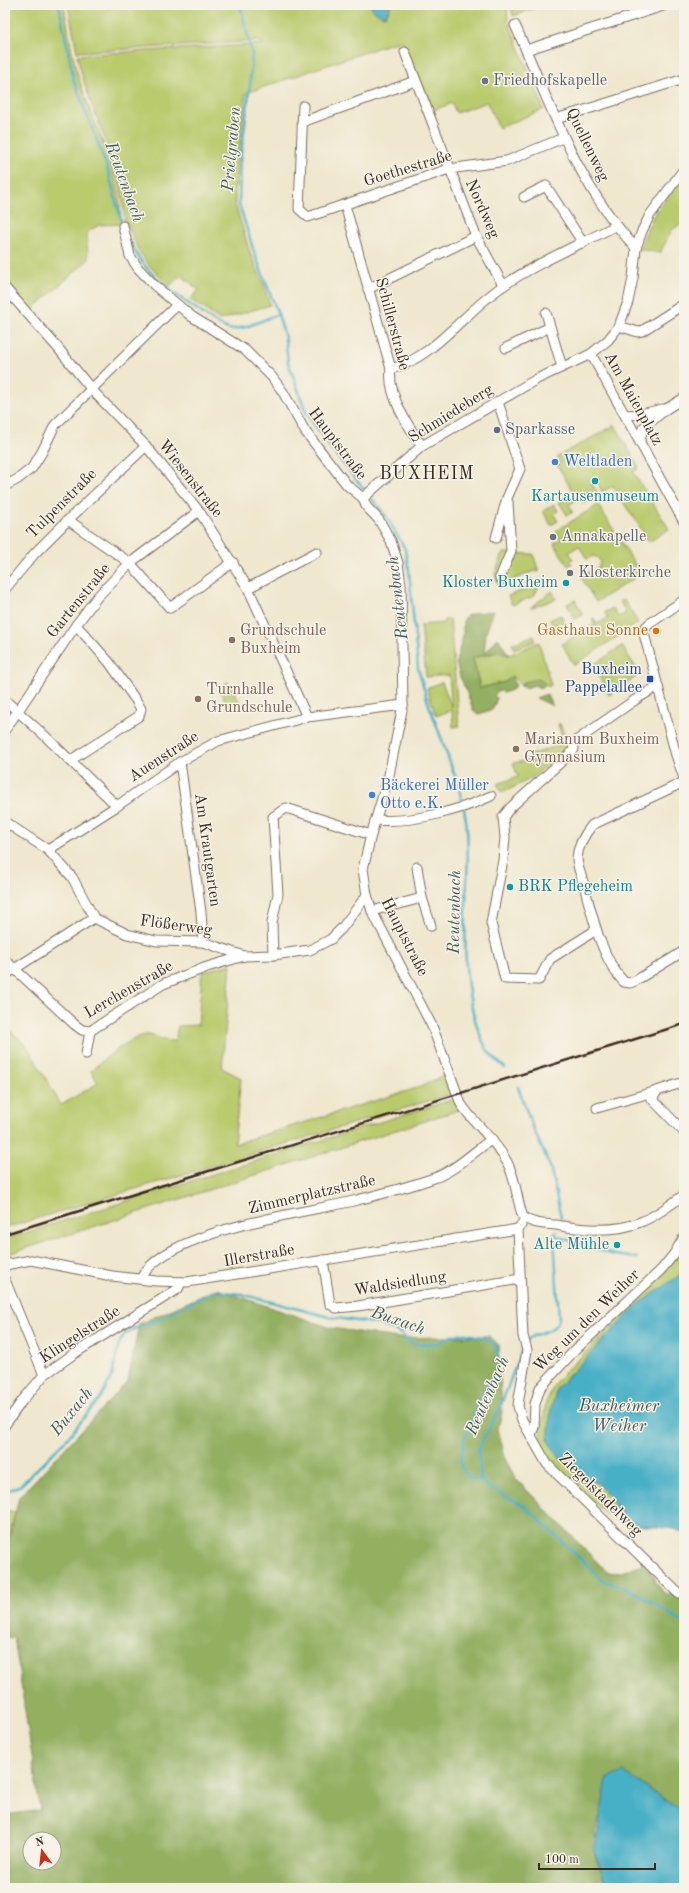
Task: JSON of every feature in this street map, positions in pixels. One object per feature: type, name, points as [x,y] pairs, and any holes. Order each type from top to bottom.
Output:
[{"type":"street","points":[[526,50],[666,5]]},
{"type":"street","name":"Quellenweg","points":[[515,25],[556,118],[563,138],[586,182],[615,226],[636,248]]},
{"type":"street","name":"Nordweg","points":[[405,52],[476,236],[503,285]]},
{"type":"street","points":[[556,118],[684,79]]},
{"type":"street","points":[[303,106],[302,122],[415,81]]},
{"type":"street","name":"Goethestraße","points":[[302,122],[299,209],[308,217],[449,169],[507,161],[563,138]]},
{"type":"street","points":[[684,169],[650,215],[636,248],[633,278],[619,326],[638,332],[642,331],[684,304]]},
{"type":"street","points":[[524,197],[549,185],[583,243]]},
{"type":"street","name":"Schillerstraße","points":[[345,205],[391,369],[394,392],[401,412],[422,446]]},
{"type":"street","name":"Hauptstraße","points":[[123,226],[128,250],[134,262],[149,280],[177,305],[245,350],[264,368],[280,388],[312,440],[347,485],[363,498],[366,506],[387,530],[398,563],[403,610],[403,705],[389,775],[371,835],[363,870],[367,895],[372,911],[432,1026],[461,1104],[467,1113],[492,1139],[506,1160],[512,1173],[521,1213],[526,1220]]},
{"type":"street","points":[[391,369],[406,364],[421,355],[474,308],[503,285],[615,226]]},
{"type":"street","points":[[368,289],[476,236]]},
{"type":"street","name":"Wiesenstraße","points":[[5,288],[58,348],[92,390],[146,446],[198,511],[233,562],[248,588],[307,717]]},
{"type":"street","points":[[5,486],[18,479],[32,468],[55,426],[177,305]]},
{"type":"street","points":[[546,313],[562,367]]},
{"type":"street","name":"Schmiedeberg","points":[[363,498],[422,446],[537,379],[591,354],[608,340],[619,326]]},
{"type":"street","points":[[506,348],[550,327]]},
{"type":"street","name":"Am Maienplatz","points":[[591,354],[640,440],[684,522]]},
{"type":"street","points":[[640,440],[643,428],[666,409],[684,398]]},
{"type":"street","points":[[496,538],[507,498],[520,469],[498,402]]},
{"type":"street","points":[[625,415],[641,414],[666,409]]},
{"type":"street","name":"Tulpenstraße","points":[[5,589],[8,577],[146,446]]},
{"type":"street","points":[[500,578],[511,551],[507,498]]},
{"type":"street","name":"Gartenstraße","points":[[5,730],[76,625],[98,596],[130,563],[198,511]]},
{"type":"street","points":[[68,520],[130,563],[170,608],[233,562]]},
{"type":"street","points":[[248,588],[317,552]]},
{"type":"street","points":[[684,600],[649,624],[643,630],[684,778]]},
{"type":"street","points":[[71,760],[139,716],[141,712],[137,702],[108,662],[76,625]]},
{"type":"street","points":[[596,930],[550,959],[538,980],[505,979],[491,923],[503,860],[505,837],[503,817],[510,808],[574,750],[573,744],[635,700],[658,686]]},
{"type":"street","points":[[5,700],[71,760],[117,806]]},
{"type":"street","name":"Auenstraße","points":[[48,850],[117,806],[180,762],[218,741],[307,717],[403,705]]},
{"type":"street","name":"Am Krautgarten","points":[[180,762],[201,912],[203,942]]},
{"type":"street","points":[[684,782],[592,825],[586,833],[579,848],[577,861],[596,930],[624,982],[630,983],[635,981],[684,952]]},
{"type":"street","points":[[376,820],[414,818],[462,807],[491,796]]},
{"type":"street","points":[[273,955],[272,923],[278,894],[273,817],[286,808],[371,835]]},
{"type":"street","points":[[5,822],[48,850],[72,876],[94,918],[5,975]]},
{"type":"street","points":[[417,867],[422,898],[431,926]]},
{"type":"street","name":"Flößerweg","points":[[94,918],[127,934],[156,941],[203,942],[244,956],[273,955],[310,950],[320,946],[342,928],[367,895]]},
{"type":"street","points":[[372,911],[422,898]]},
{"type":"street","name":"Lerchenstraße","points":[[5,960],[14,970],[74,1024],[82,1030],[90,1031],[167,982],[207,967],[244,956]]},
{"type":"street","points":[[86,1054],[90,1031]]},
{"type":"street","points":[[597,1108],[684,1082]]},
{"type":"street","points":[[657,1091],[652,1099],[684,1132]]},
{"type":"street","name":"Zimmerplatzstraße","points":[[141,1279],[145,1271],[161,1256],[191,1241],[248,1225],[350,1202],[435,1178],[451,1169],[492,1139]]},
{"type":"street","points":[[518,1229],[526,1220],[583,1229],[627,1226],[649,1218],[684,1195]]},
{"type":"street","name":"Illerstraße","points":[[5,1265],[31,1260],[92,1273],[181,1282],[203,1280],[518,1229]]},
{"type":"street","name":"Ziegelstadelweg","points":[[518,1229],[523,1336],[527,1356],[518,1406],[522,1420],[543,1459],[554,1472],[678,1593]]},
{"type":"street","name":"Weg um den Weiher","points":[[531,1435],[534,1427],[535,1404],[540,1388],[574,1351],[661,1270],[674,1254],[684,1237]]},
{"type":"street","name":"Waldsiedlung","points":[[323,1260],[330,1304],[336,1308],[358,1306],[520,1279]]},
{"type":"street","points":[[5,1280],[44,1375]]},
{"type":"street","name":"Klingelstraße","points":[[5,1425],[22,1401],[44,1375],[75,1353],[178,1289],[181,1282]]},
{"type":"green space","points":[[5,5],[64,5],[76,68],[88,105],[108,154],[120,206],[121,224],[99,225],[87,232],[88,260],[32,310],[5,281]]},
{"type":"green space","points":[[68,5],[369,5],[382,16],[387,15],[391,5],[507,5],[508,20],[544,109],[499,128],[487,102],[456,113],[452,103],[429,112],[403,41],[389,44],[246,93],[236,176],[235,203],[250,253],[264,285],[270,305],[220,320],[190,299],[199,290],[181,275],[170,286],[155,272],[140,252],[128,224],[125,224],[123,202],[118,180],[82,76],[77,55],[264,44],[259,41],[77,52]]},
{"type":"green space","points":[[510,5],[544,5],[513,16]]},
{"type":"green space","points":[[684,175],[684,222],[672,230],[660,253],[639,249],[653,217]]},
{"type":"green space","points":[[615,425],[639,468],[633,472],[669,529],[649,542],[633,516],[634,515],[632,516],[613,486],[602,492],[596,477],[589,480],[599,495],[583,504],[575,491],[573,492],[557,465],[560,463],[557,457]]},
{"type":"green space","points":[[571,495],[575,501],[569,504],[573,512],[567,515],[559,502]]},
{"type":"green space","points":[[554,504],[558,511],[554,514],[558,521],[551,525],[543,511]]},
{"type":"green space","points":[[598,505],[641,574],[596,602],[581,577],[599,567],[600,561],[597,557],[593,556],[587,559],[579,546],[569,552],[573,559],[570,561],[572,564],[568,566],[554,543],[561,539],[556,531]]},
{"type":"green space","points":[[503,553],[533,554],[539,572],[534,571],[498,586],[495,574]]},
{"type":"green space","points":[[540,584],[534,596],[512,605],[508,596]]},
{"type":"green space","points":[[552,591],[556,599],[530,608]]},
{"type":"green space","points":[[575,600],[583,615],[575,619],[567,604]]},
{"type":"green space","points":[[624,600],[638,623],[574,665],[562,644],[593,625],[601,637],[592,619],[594,618],[597,624],[608,618],[605,612],[613,608],[618,617],[626,613],[620,602]]},
{"type":"green space","points":[[494,611],[486,633],[484,654],[498,638],[509,655],[498,652],[473,658],[480,688],[505,682],[512,676],[516,685],[512,690],[503,693],[500,690],[494,695],[497,698],[493,709],[479,714],[474,712],[460,677],[456,662],[463,636],[463,622],[466,616],[475,613]]},
{"type":"green space","points":[[561,615],[567,626],[556,631],[550,620]]},
{"type":"green space","points":[[450,619],[459,726],[453,727],[452,710],[436,716],[427,688],[442,682],[452,708],[449,675],[426,677],[421,625],[444,623],[444,620]]},
{"type":"green space","points":[[534,635],[535,641],[514,649],[512,644]]},
{"type":"green space","points":[[539,642],[551,685],[548,687],[542,681],[524,682],[521,686],[512,676],[505,682],[480,688],[473,658],[498,652],[509,655]]},
{"type":"green space","points":[[622,646],[640,674],[609,695],[593,665]]},
{"type":"green space","points":[[538,679],[546,685],[540,688],[534,685],[526,688],[521,686],[524,682]]},
{"type":"green space","points":[[228,682],[240,702],[230,708],[218,688]]},
{"type":"green space","points":[[546,694],[553,706],[536,698]]},
{"type":"green space","points":[[558,724],[560,724],[570,747],[532,778],[502,793],[497,784],[518,777],[513,763],[526,761],[531,755],[564,743]]},
{"type":"green space","points":[[231,964],[222,1068],[241,1078],[234,1144],[420,1087],[444,1075],[447,1076],[455,1093],[5,1228],[5,1026],[27,1046],[61,1105],[98,1083],[91,1071],[125,1044],[140,1036],[147,1035],[175,1041],[178,1026],[198,1025],[202,972]]},
{"type":"green space","points":[[457,1098],[462,1109],[5,1255],[5,1239]]},
{"type":"green space","points":[[684,1245],[684,1263],[681,1265],[684,1268],[684,1272],[635,1307],[557,1388],[551,1409],[548,1441],[562,1460],[569,1456],[573,1462],[572,1470],[588,1482],[596,1482],[612,1499],[616,1509],[614,1512],[611,1510],[607,1515],[555,1467],[543,1450],[541,1430],[546,1402],[556,1381],[643,1295],[670,1266]]},
{"type":"green space","points":[[217,1289],[331,1328],[398,1338],[489,1336],[498,1344],[502,1412],[498,1429],[506,1461],[516,1479],[606,1571],[616,1573],[643,1563],[653,1574],[656,1582],[663,1592],[666,1594],[684,1595],[684,1812],[623,1772],[603,1810],[594,1840],[595,1855],[604,1878],[605,1888],[5,1888],[5,1815],[40,1810],[14,1638],[5,1637],[5,1557],[19,1497],[128,1381],[139,1324]]},
{"type":"green space","points":[[5,1510],[15,1512],[5,1557]]},
{"type":"water","points":[[369,5],[391,5],[385,16],[375,12]]},
{"type":"water","name":"Buxheimer Weiher","points":[[684,1272],[684,1534],[675,1529],[635,1525],[616,1509],[612,1499],[596,1482],[588,1482],[572,1470],[573,1462],[569,1457],[562,1461],[548,1441],[551,1409],[557,1388],[635,1307]]},
{"type":"water","points":[[623,1772],[684,1812],[684,1888],[605,1888],[605,1880],[594,1851],[607,1779]]},
{"type":"waterway","name":"Reutenbach","points":[[59,5],[74,81],[107,167],[121,220],[124,223]]},
{"type":"waterway","name":"Prielgraben","points":[[240,5],[252,53],[250,85],[240,162],[239,204],[254,252],[278,314]]},
{"type":"waterway","name":"Reutenbach","points":[[131,243],[144,265],[162,284],[222,327],[229,329],[240,328],[278,314],[285,337],[288,362],[306,412],[332,450],[386,516],[405,549],[409,571],[418,668],[427,699],[456,779],[463,804]]},
{"type":"waterway","name":"Reutenbach","points":[[464,809],[468,844],[465,922],[468,986],[472,1008],[487,1051],[505,1068]]},
{"type":"waterway","name":"Reutenbach","points":[[518,1087],[532,1126],[550,1166],[561,1218]]},
{"type":"waterway","name":"Reutenbach","points":[[527,1340],[553,1328],[559,1319],[554,1235],[557,1231]]},
{"type":"waterway","points":[[554,1235],[614,1255],[637,1258]]},
{"type":"waterway","name":"Buxach","points":[[5,1492],[21,1485],[65,1441],[101,1397],[112,1376],[119,1344],[124,1335],[131,1330],[154,1322],[214,1291],[241,1294],[329,1317],[379,1324],[400,1333],[410,1342],[421,1345],[435,1344],[454,1335],[466,1334],[485,1338],[492,1342],[497,1348],[499,1364],[477,1406],[471,1428],[464,1439],[461,1462],[463,1470],[470,1478],[481,1480],[487,1486],[526,1507],[604,1581],[636,1593],[684,1623]]},
{"type":"waterway","name":"Reutenbach","points":[[481,1480],[478,1449],[499,1410],[523,1347]]},
{"type":"railway","points":[[5,1234],[684,1024]]},
{"type":"place","name":"Friedhofskapelle","points":[[485,81]]},
{"type":"place","name":"Sparkasse","points":[[497,430]]},
{"type":"place","name":"Weltladen","points":[[555,462]]},
{"type":"place","name":"Kartausenmuseum","points":[[595,481]]},
{"type":"place","name":"Annakapelle","points":[[553,537]]},
{"type":"place","name":"Klosterkirche","points":[[570,573]]},
{"type":"place","name":"Kloster Buxheim","points":[[566,583]]},
{"type":"place","name":"Gasthaus Sonne","points":[[656,631]]},
{"type":"place","name":"Grundschule Buxheim","points":[[232,640]]},
{"type":"place","name":"Buxheim Pappelallee","points":[[650,679]]},
{"type":"place","name":"Turnhalle Grundschule","points":[[198,699]]},
{"type":"place","name":"Marianum Buxheim Gymnasium","points":[[516,749]]},
{"type":"place","name":"Bäckerei Müller Otto e.K.","points":[[372,795]]},
{"type":"place","name":"BRK Pflegeheim","points":[[510,887]]},
{"type":"place","name":"Alte Mühle","points":[[617,1245]]},
{"type":"district","name":"BUXHEIM","points":[[427,474]]}]
